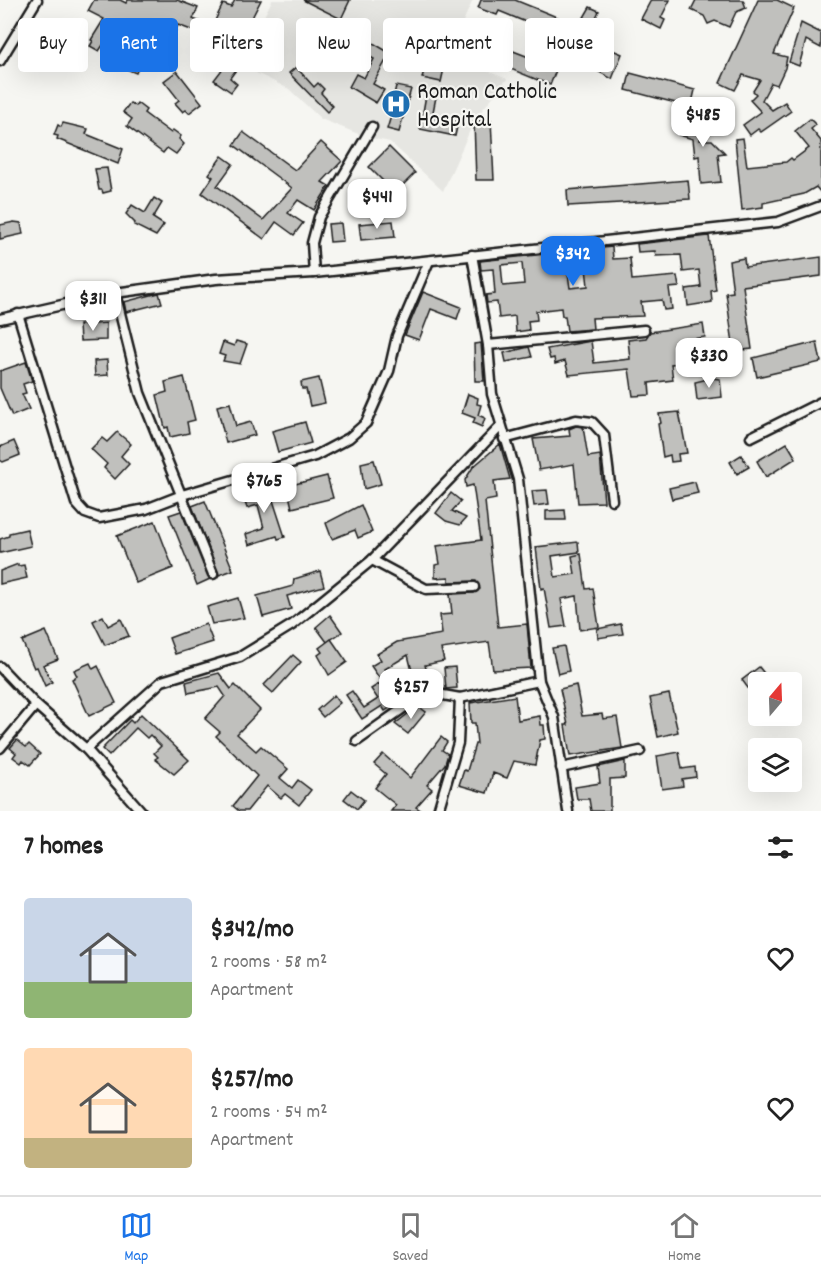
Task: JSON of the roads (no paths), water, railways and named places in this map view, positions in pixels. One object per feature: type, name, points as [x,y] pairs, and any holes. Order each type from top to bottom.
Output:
[{"type":"street","points":[[0,61],[37,0]]},
{"type":"street","points":[[314,273],[312,243],[319,217],[372,127]]},
{"type":"street","points":[[0,319],[115,294],[216,279],[314,273],[778,222],[821,206]]},
{"type":"street","points":[[472,255],[488,345],[492,394],[500,427],[518,479],[539,681],[554,717],[568,811]]},
{"type":"street","points":[[18,314],[76,503],[85,513],[99,518],[146,509],[182,495],[315,456],[350,438],[366,423],[389,371],[397,336],[429,261]]},
{"type":"street","points":[[115,294],[140,393],[213,574]]},
{"type":"street","points":[[488,345],[644,330]]},
{"type":"street","points":[[751,436],[821,402]]},
{"type":"street","points":[[504,439],[576,420],[592,422],[604,435],[612,500]]},
{"type":"street","points":[[86,749],[162,681],[240,657],[292,625],[372,560],[500,427]]},
{"type":"street","points":[[372,560],[426,589],[474,587]]},
{"type":"street","points":[[0,667],[36,705],[86,749],[141,811]]},
{"type":"street","points":[[357,741],[408,702],[426,692],[460,698],[539,681]]},
{"type":"street","points":[[438,811],[458,743],[460,698]]},
{"type":"street","points":[[0,748],[36,705]]},
{"type":"street","points":[[561,768],[640,751]]},
{"type":"place","name":"Roman Catholic Hospital","points":[[396,104]]}]
